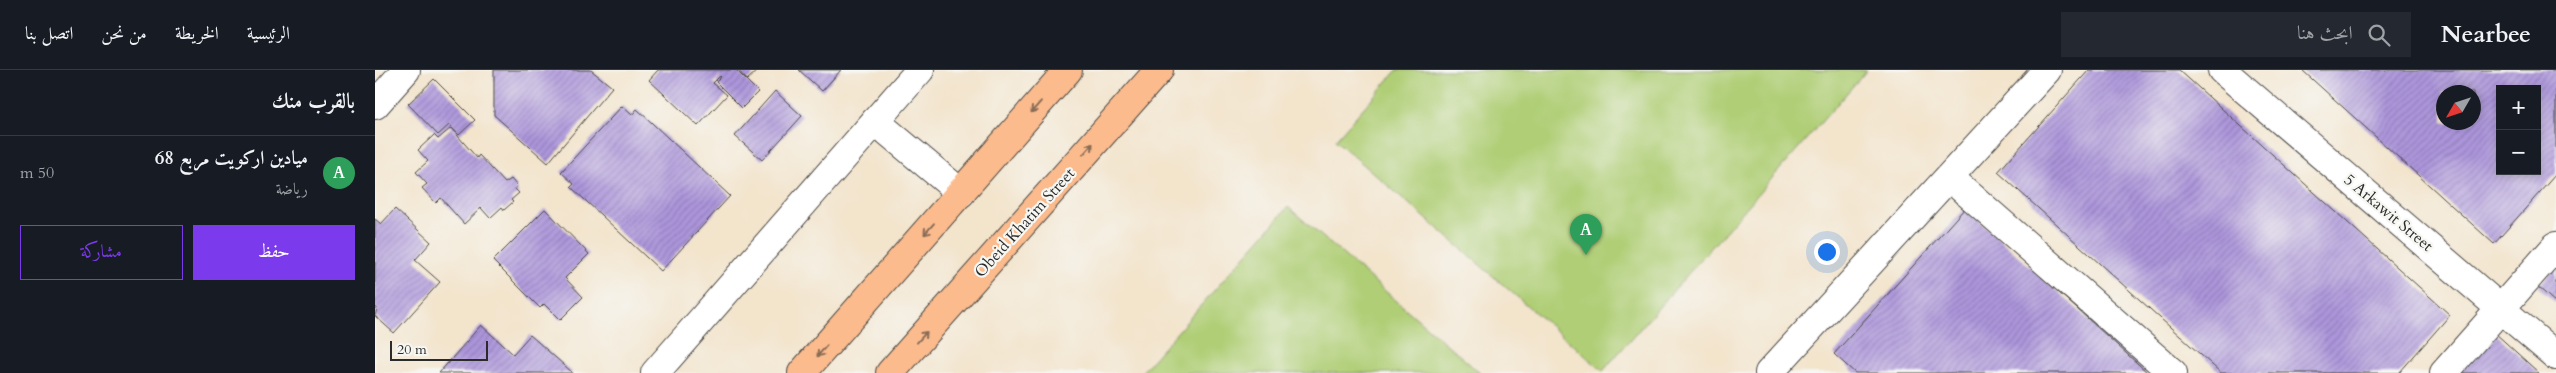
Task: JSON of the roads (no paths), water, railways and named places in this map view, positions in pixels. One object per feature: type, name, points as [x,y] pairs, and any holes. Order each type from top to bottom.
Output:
[{"type":"main road","points":[[802,373],[1068,70]]},
{"type":"main road","name":"Obeid Khatim Street","points":[[890,373],[1159,70]]},
{"type":"street","points":[[655,373],[920,70]]},
{"type":"street","points":[[1785,368],[1949,177],[2047,70]]},
{"type":"street","name":"5 Arkawit Street","points":[[2222,70],[2556,356]]},
{"type":"street","points":[[375,106],[394,74]]},
{"type":"street","points":[[875,121],[961,193]]},
{"type":"street","points":[[1949,177],[2173,373]]},
{"type":"street","points":[[2444,373],[2556,246]]},
{"type":"place","name":"ميادين اركويت مربع 68","points":[[1586,255]]}]
